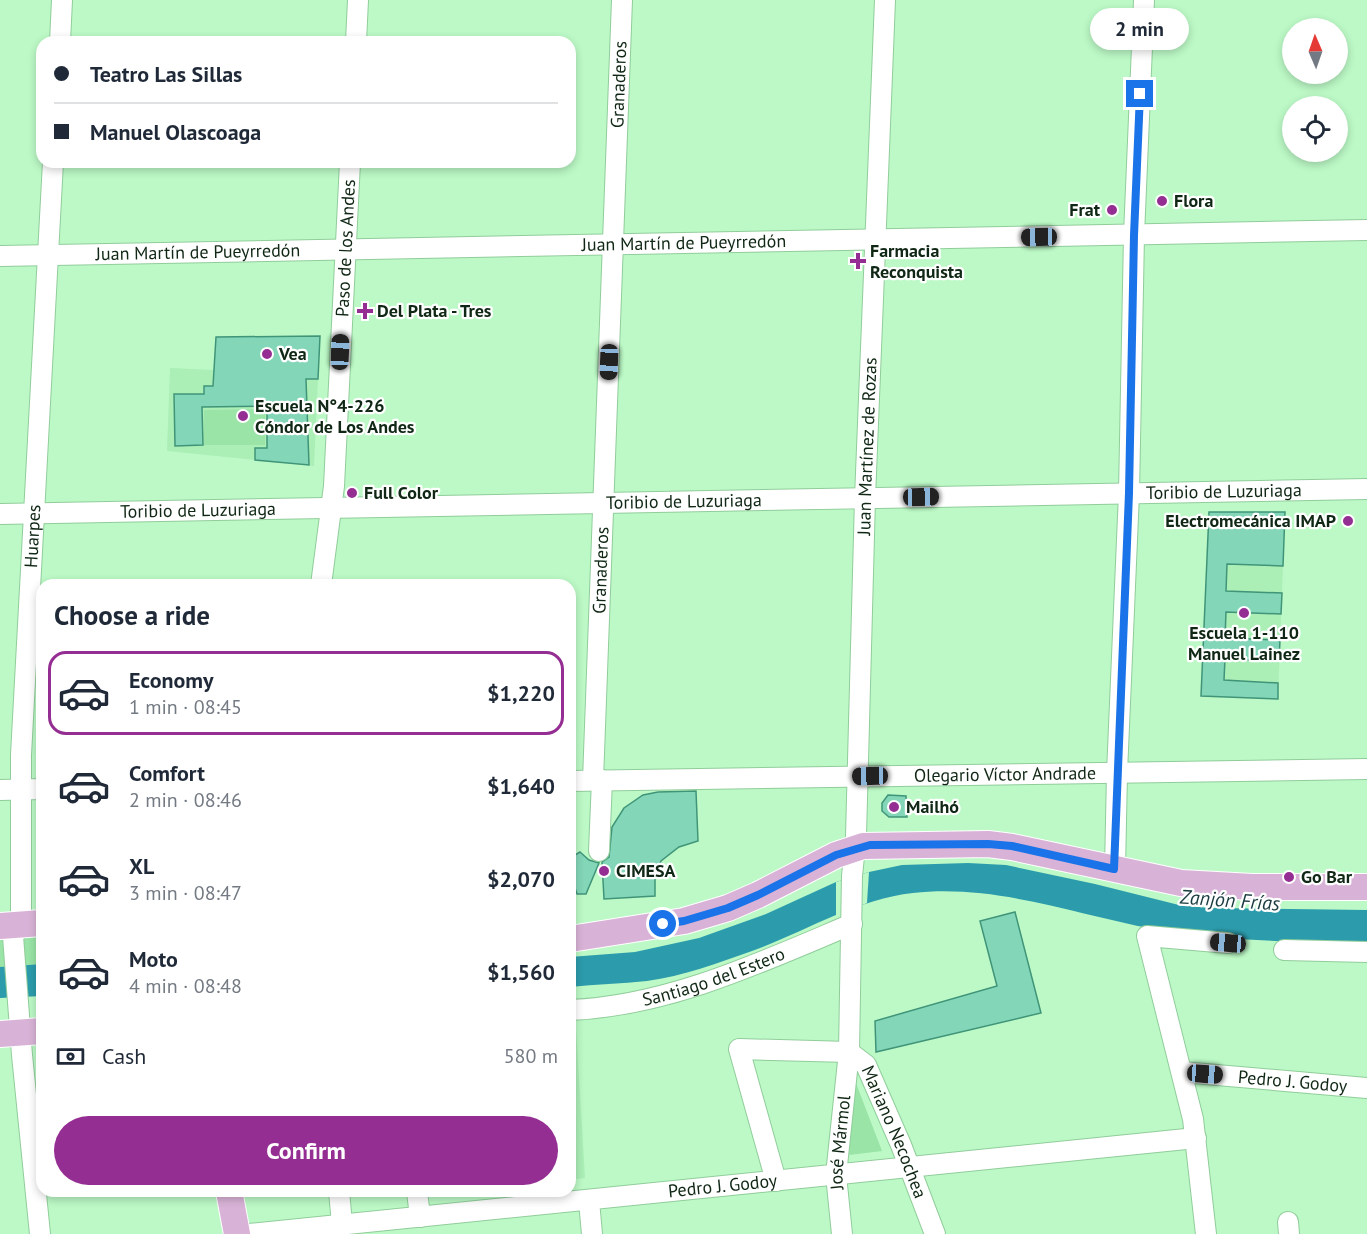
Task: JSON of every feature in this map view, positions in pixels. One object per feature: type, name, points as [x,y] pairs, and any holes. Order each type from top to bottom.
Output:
[{"type":"main road","points":[[576,938],[684,921],[728,908],[836,855],[855,848],[874,845],[996,845],[1036,850],[1181,883],[1367,887]]},
{"type":"main road","points":[[230,1197],[237,1234]]},
{"type":"street","points":[[60,36],[62,0]]},
{"type":"street","points":[[356,36],[358,0]]},
{"type":"street","name":"Granaderos","points":[[599,851],[598,780],[604,504],[622,0]]},
{"type":"street","name":"Juan Martínez de Rozas","points":[[852,900],[874,240],[885,0]]},
{"type":"street","points":[[1114,869],[1129,493],[1134,235],[1144,0]]},
{"type":"street","name":"Huarpes","points":[[36,1192],[13,936],[21,925],[21,789],[53,168]]},
{"type":"street","name":"Paso de los Andes","points":[[322,579],[331,508],[350,168]]},
{"type":"street","name":"Juan Martín de Pueyrredón","points":[[0,256],[1367,230]]},
{"type":"street","name":"Toribio de Luzuriaga","points":[[0,514],[1367,489]]},
{"type":"street","name":"Olegario Víctor Andrade","points":[[576,781],[1367,769]]},
{"type":"street","points":[[0,789],[36,789]]},
{"type":"street","name":"Santiago del Estero","points":[[576,1010],[601,1009],[685,990],[852,900]]},
{"type":"street","name":"Mariano Necochea","points":[[852,900],[849,1052],[866,1065],[935,1234]]},
{"type":"street","points":[[1206,1234],[1196,1138],[1182,1072],[1147,936],[1228,943]]},
{"type":"street","points":[[1284,950],[1367,952]]},
{"type":"street","points":[[776,1181],[739,1049],[849,1052]]},
{"type":"street","name":"José Mármol","points":[[842,1234],[836,1175],[849,1052]]},
{"type":"street","name":"Pedro J. Godoy","points":[[1182,1072],[1367,1088]]},
{"type":"street","name":"Pedro J. Godoy","points":[[249,1234],[348,1227],[420,1217],[1196,1138]]},
{"type":"street","name":"Huarpes","points":[[37,1197],[40,1234]]},
{"type":"street","points":[[340,1197],[348,1227]]},
{"type":"street","points":[[418,1197],[420,1217]]},
{"type":"street","points":[[589,1201],[592,1234]]},
{"type":"shaded area","name":"Escuela N°4-226 Cóndor de Los Andes","points":[[170,368],[214,370],[214,380],[318,379],[314,466],[167,451]]},
{"type":"shaded area","points":[[265,409],[265,445],[204,445],[204,410]]},
{"type":"shaded area","points":[[1209,512],[1285,512],[1278,699],[1201,696]]},
{"type":"shaded area","points":[[36,935],[36,964],[0,967],[0,938]]},
{"type":"shaded area","points":[[576,1028],[585,1178],[576,1179]]},
{"type":"shaded area","points":[[854,1078],[882,1151],[849,1155]]},
{"type":"water","points":[[968,863],[1006,865],[1179,905],[1209,908],[1367,910],[1367,944],[1260,940],[1180,933],[1124,923],[1005,896],[944,891],[892,896],[871,902],[752,951],[687,972],[647,981],[576,987],[576,957],[635,952],[699,938],[766,914],[836,882],[902,865]]},
{"type":"water","points":[[36,964],[36,996],[0,998],[0,967]]},
{"type":"pier","points":[[869,872],[867,903],[836,916],[836,882]]},
{"type":"building","points":[[320,336],[318,379],[306,379],[309,465],[255,460],[255,448],[267,448],[267,406],[202,407],[203,445],[175,446],[174,394],[204,394],[204,386],[213,386],[216,337]]},
{"type":"building","points":[[1209,512],[1285,512],[1283,566],[1227,564],[1226,591],[1282,593],[1281,614],[1226,612],[1225,638],[1280,640],[1279,661],[1225,659],[1224,680],[1278,683],[1278,699],[1201,696]]},
{"type":"building","points":[[696,791],[698,841],[679,847],[661,861],[655,876],[655,896],[604,899],[602,862],[609,857],[612,827],[624,808],[643,795],[658,792]]},
{"type":"building","name":"Mailhó","points":[[888,795],[906,796],[907,817],[889,817],[882,811],[882,803]]},
{"type":"building","points":[[580,852],[589,860],[599,863],[586,894],[577,894],[576,891],[576,854]]},
{"type":"building","points":[[1015,912],[1041,1013],[876,1052],[875,1021],[997,986],[980,921]]},
{"type":"place","name":"Flora","points":[[1162,201]]},
{"type":"place","name":"Frat","points":[[1112,210]]},
{"type":"place","name":"Farmacia Reconquista","points":[[858,261]]},
{"type":"place","name":"Del Plata - Tres","points":[[365,311]]},
{"type":"place","name":"Vea","points":[[267,354]]},
{"type":"place","name":"Escuela N°4-226 Cóndor de Los Andes","points":[[243,416]]},
{"type":"place","name":"Full Color","points":[[352,493]]},
{"type":"place","name":"Electromecánica IMAP","points":[[1348,521]]},
{"type":"place","name":"Escuela 1-110 Manuel Lainez","points":[[1244,613]]},
{"type":"place","name":"Mailhó","points":[[894,807]]},
{"type":"place","name":"CIMESA","points":[[604,871]]},
{"type":"place","name":"Go Bar","points":[[1289,877]]},
{"type":"route","points":[[663,924],[684,921],[728,908],[836,855],[870,845],[988,844],[1012,846],[1114,869],[1129,493],[1134,235],[1140,94]]},
{"type":"water label","name":"Zanjón Frías","points":[[1230,900]]}]
